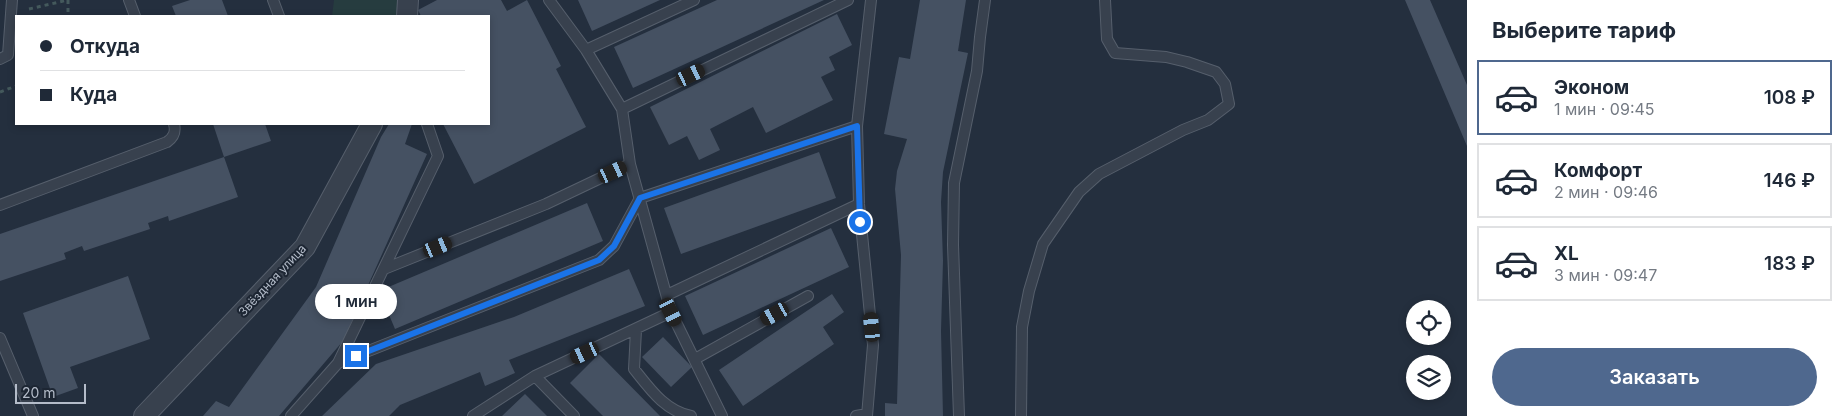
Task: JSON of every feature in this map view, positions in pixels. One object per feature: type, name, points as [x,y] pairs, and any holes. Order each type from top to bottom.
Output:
[{"type":"street","points":[[407,15],[408,0]]},
{"type":"street","name":"Звёздная улица","points":[[144,416],[304,248],[371,125]]},
{"type":"lane","points":[[0,59],[8,55],[12,0]]},
{"type":"lane","points":[[129,0],[135,15]]},
{"type":"lane","points":[[273,0],[279,15]]},
{"type":"lane","points":[[549,0],[586,50],[622,108],[630,164],[671,312],[722,416]]},
{"type":"lane","points":[[586,50],[694,0]]},
{"type":"lane","points":[[622,108],[848,0]]},
{"type":"lane","points":[[863,415],[873,345],[859,204],[857,126],[871,0]]},
{"type":"lane","points":[[959,416],[954,262],[954,183],[977,72],[985,0]]},
{"type":"lane","points":[[1022,416],[1022,327],[1029,291],[1043,244],[1079,192],[1100,174],[1183,130],[1208,120],[1229,104],[1225,84],[1216,72],[1166,57],[1115,53],[1107,40],[1105,0]]},
{"type":"lane","points":[[0,205],[167,142],[175,133],[174,125]]},
{"type":"lane","points":[[291,416],[338,363],[438,156],[427,125]]},
{"type":"lane","points":[[338,363],[599,260],[614,246],[640,198],[857,126]]},
{"type":"lane","points":[[384,269],[546,204],[630,164]]},
{"type":"lane","points":[[667,295],[859,204]]},
{"type":"lane","points":[[695,359],[808,296]]},
{"type":"lane","points":[[473,416],[535,376],[671,312]]},
{"type":"lane","points":[[636,330],[634,369],[656,396],[678,413],[691,416]]},
{"type":"lane","points":[[0,338],[34,416]]},
{"type":"lane","points":[[535,376],[574,416]]},
{"type":"path","points":[[11,13],[68,0],[68,15]]},
{"type":"path","points":[[0,92],[15,86]]},
{"type":"green space","points":[[334,0],[399,0],[400,15],[332,15]]},
{"type":"building","points":[[190,0],[222,0],[228,15],[176,15],[172,6]]},
{"type":"building","points":[[437,0],[501,0],[507,11],[527,0],[561,66],[556,69],[586,127],[474,184],[444,125],[490,125],[490,15],[420,15],[418,10]]},
{"type":"building","points":[[578,0],[660,0],[592,31]]},
{"type":"building","points":[[717,0],[824,0],[633,88],[614,47]]},
{"type":"building","points":[[920,0],[966,0],[958,51],[968,53],[943,172],[941,202],[943,416],[885,416],[885,403],[897,404],[901,255],[895,189],[897,171],[907,139],[884,134],[899,57],[910,59]]},
{"type":"building","points":[[1405,0],[1430,0],[1467,85],[1467,146]]},
{"type":"building","points":[[837,14],[852,45],[829,57],[835,70],[821,77],[833,100],[766,133],[753,107],[710,129],[720,150],[699,160],[687,136],[669,145],[650,107]]},
{"type":"building","points":[[213,125],[265,125],[271,141],[224,157]]},
{"type":"building","points":[[388,125],[412,125],[405,144],[427,154],[343,341],[279,416],[203,416],[216,401],[229,407],[316,287],[381,137]]},
{"type":"building","points":[[819,152],[836,198],[681,254],[664,208]]},
{"type":"building","points":[[224,157],[238,197],[169,221],[168,216],[148,223],[150,229],[84,251],[82,246],[64,253],[66,259],[0,281],[0,234]]},
{"type":"building","points":[[587,203],[603,241],[395,329],[379,291]]},
{"type":"building","points":[[831,228],[849,267],[703,335],[685,296]]},
{"type":"building","points":[[629,269],[645,306],[509,360],[515,373],[485,386],[480,372],[400,405],[389,416],[322,416],[376,364],[514,317]]},
{"type":"building","points":[[128,276],[150,339],[70,367],[78,388],[53,397],[23,313]]},
{"type":"building","points":[[832,294],[844,312],[823,327],[834,344],[743,406],[719,370]]},
{"type":"building","points":[[663,337],[692,367],[671,387],[642,357]]},
{"type":"building","points":[[599,354],[660,416],[603,416],[570,383]]},
{"type":"building","points":[[525,394],[547,416],[502,416]]},
{"type":"route","points":[[356,356],[599,260],[614,246],[640,198],[857,126],[860,222]]}]
